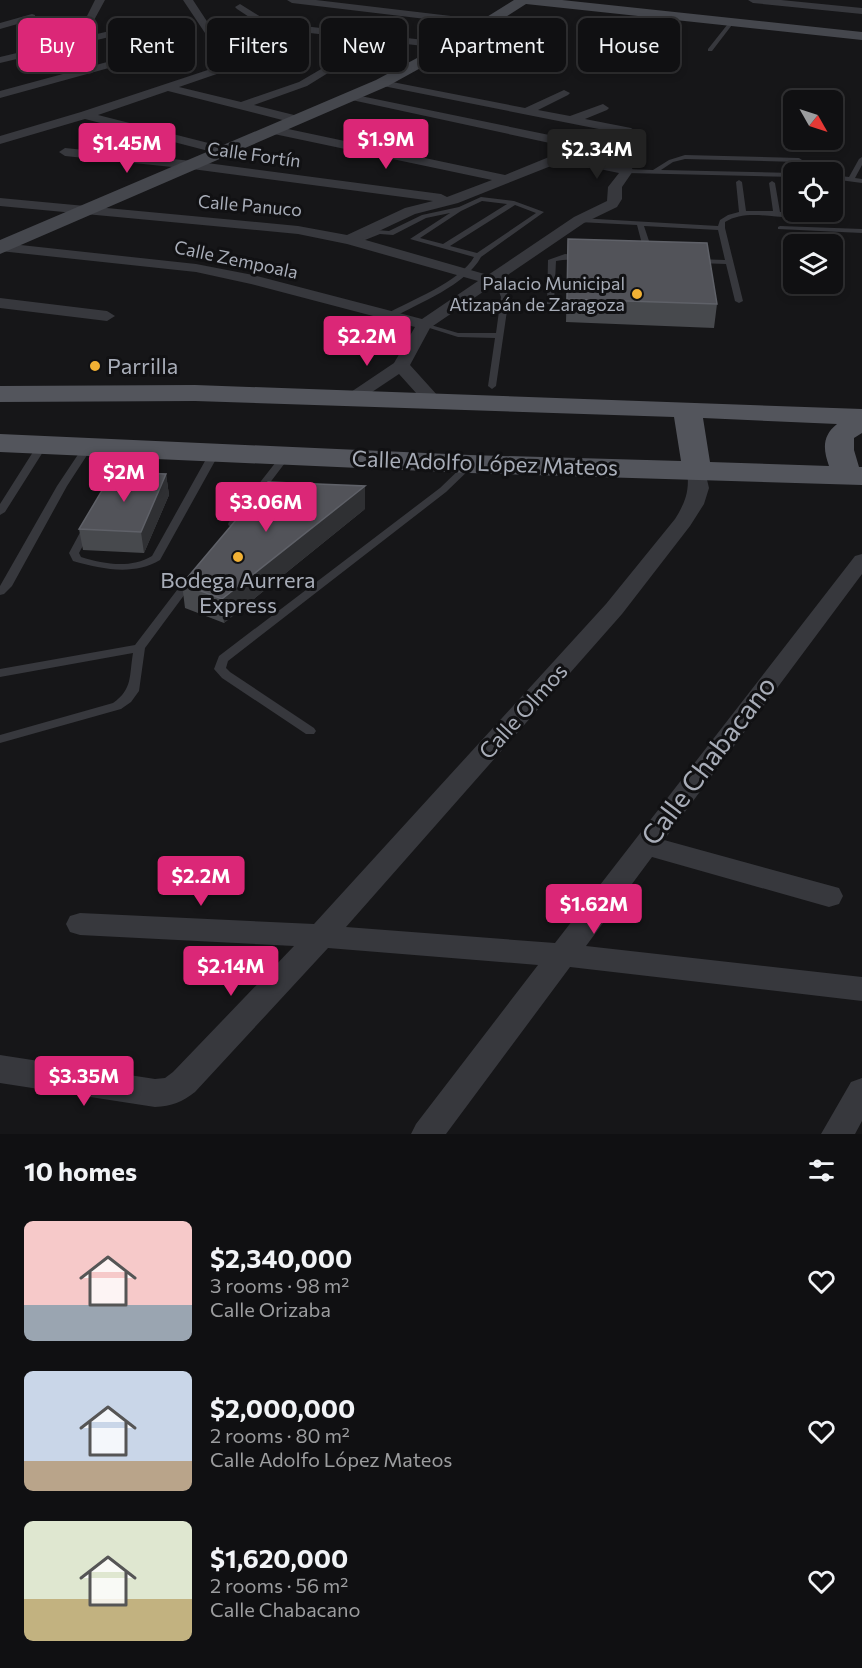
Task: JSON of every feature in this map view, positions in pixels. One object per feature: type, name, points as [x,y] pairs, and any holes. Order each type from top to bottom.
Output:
[{"type":"main road","points":[[432,400],[450,391],[471,386],[492,386],[862,400]]},
{"type":"main road","points":[[0,394],[102,392],[432,400],[862,417]]},
{"type":"main road","points":[[687,409],[697,471]]},
{"type":"main road","points":[[855,476],[838,449],[838,438],[844,431],[862,424]]},
{"type":"main road","name":"Calle Adolfo López Mateos","points":[[0,443],[470,464],[855,476]]},
{"type":"street","points":[[91,18],[100,0]]},
{"type":"street","points":[[188,0],[207,28]]},
{"type":"street","points":[[292,0],[443,18]]},
{"type":"street","points":[[342,6],[352,0]]},
{"type":"street","points":[[753,0],[862,11]]},
{"type":"street","points":[[499,18],[528,1],[862,35]]},
{"type":"street","points":[[240,7],[266,25],[419,42]]},
{"type":"street","points":[[0,26],[32,17]]},
{"type":"street","points":[[0,60],[108,34]]},
{"type":"street","points":[[1,247],[351,97],[419,63]]},
{"type":"street","points":[[0,95],[108,65]]},
{"type":"street","points":[[0,140],[85,115],[210,72]]},
{"type":"street","points":[[241,106],[303,84],[324,72]]},
{"type":"street","points":[[382,83],[631,132],[575,160]]},
{"type":"street","points":[[167,87],[298,120]]},
{"type":"street","points":[[527,111],[564,93]]},
{"type":"street","points":[[351,97],[559,141]]},
{"type":"street","points":[[572,120],[603,108]]},
{"type":"street","points":[[85,115],[224,151]]},
{"type":"street","points":[[274,130],[505,179]]},
{"type":"street","name":"Calle Fortín","points":[[65,152],[192,165],[457,204]]},
{"type":"street","points":[[351,398],[401,366],[424,325],[579,220],[612,204],[615,199],[615,187],[627,171],[575,160],[554,160],[505,179],[457,204],[410,211],[352,241]]},
{"type":"street","name":"Calle Panuco","points":[[0,202],[298,230],[352,241],[490,280]]},
{"type":"street","name":"Calle Zempoala","points":[[1,247],[196,268],[424,325]]},
{"type":"street","points":[[0,303],[107,316]]},
{"type":"street","points":[[401,366],[432,400]]},
{"type":"street","name":"Calle Olmos","points":[[0,1069],[155,1093],[171,1092],[184,1082],[321,936],[614,609],[694,504],[699,488],[697,471]]},
{"type":"street","name":"Calle Chabacano","points":[[427,1134],[862,560]]},
{"type":"street","points":[[645,845],[829,896]]},
{"type":"street","points":[[80,924],[321,936],[564,955],[862,989]]},
{"type":"street","points":[[837,1134],[862,1092]]},
{"type":"lane","points":[[710,50],[733,21]]},
{"type":"lane","points":[[655,171],[671,161],[685,157],[799,160]]},
{"type":"lane","points":[[850,179],[862,159]]},
{"type":"lane","points":[[627,171],[783,175]]},
{"type":"lane","points":[[843,178],[862,181]]},
{"type":"lane","points":[[739,182],[743,213]]},
{"type":"lane","points":[[772,183],[777,214]]},
{"type":"lane","points":[[389,316],[465,273],[477,262],[478,256],[542,212],[514,203],[481,199],[457,204],[390,232]]},
{"type":"lane","points":[[444,247],[514,203]]},
{"type":"lane","points":[[414,239],[457,204]]},
{"type":"lane","points":[[739,301],[721,228],[722,220],[743,213],[783,214]]},
{"type":"lane","points":[[579,220],[721,228]]},
{"type":"lane","points":[[640,224],[646,244]]},
{"type":"lane","points":[[780,228],[862,231]]},
{"type":"lane","points":[[352,241],[379,232],[390,232],[478,256]]},
{"type":"lane","points":[[636,244],[657,244]]},
{"type":"lane","points":[[550,302],[552,260],[565,256],[588,257]]},
{"type":"lane","points":[[682,260],[729,262]]},
{"type":"lane","points":[[490,280],[501,288],[505,297],[492,386]]},
{"type":"lane","points":[[424,325],[458,335],[499,336]]},
{"type":"lane","points":[[0,512],[43,444]]},
{"type":"lane","points":[[0,592],[7,586],[62,486],[87,446]]},
{"type":"lane","points":[[109,490],[133,449]]},
{"type":"lane","points":[[92,522],[74,553],[77,559],[90,563],[147,565],[156,558],[215,452]]},
{"type":"lane","points":[[228,531],[286,455]]},
{"type":"lane","points":[[310,731],[226,675],[220,669],[223,659],[443,490],[470,464]]},
{"type":"lane","points":[[0,739],[117,706],[127,699],[133,691],[139,648],[199,569]]},
{"type":"lane","points":[[0,673],[139,648]]},
{"type":"building","name":"Palacio Municipal Atizapán de Zaragoza","points":[[568,239],[707,243],[717,304],[567,299]]},
{"type":"building","points":[[113,472],[166,474],[141,532],[79,529]]},
{"type":"building","points":[[268,482],[365,486],[222,599],[182,584]]},
{"type":"place","name":"Palacio Municipal Atizapán de Zaragoza","points":[[637,294]]},
{"type":"place","name":"Parrilla","points":[[95,366]]},
{"type":"place","name":"Bodega Aurrera Express","points":[[238,557]]}]
